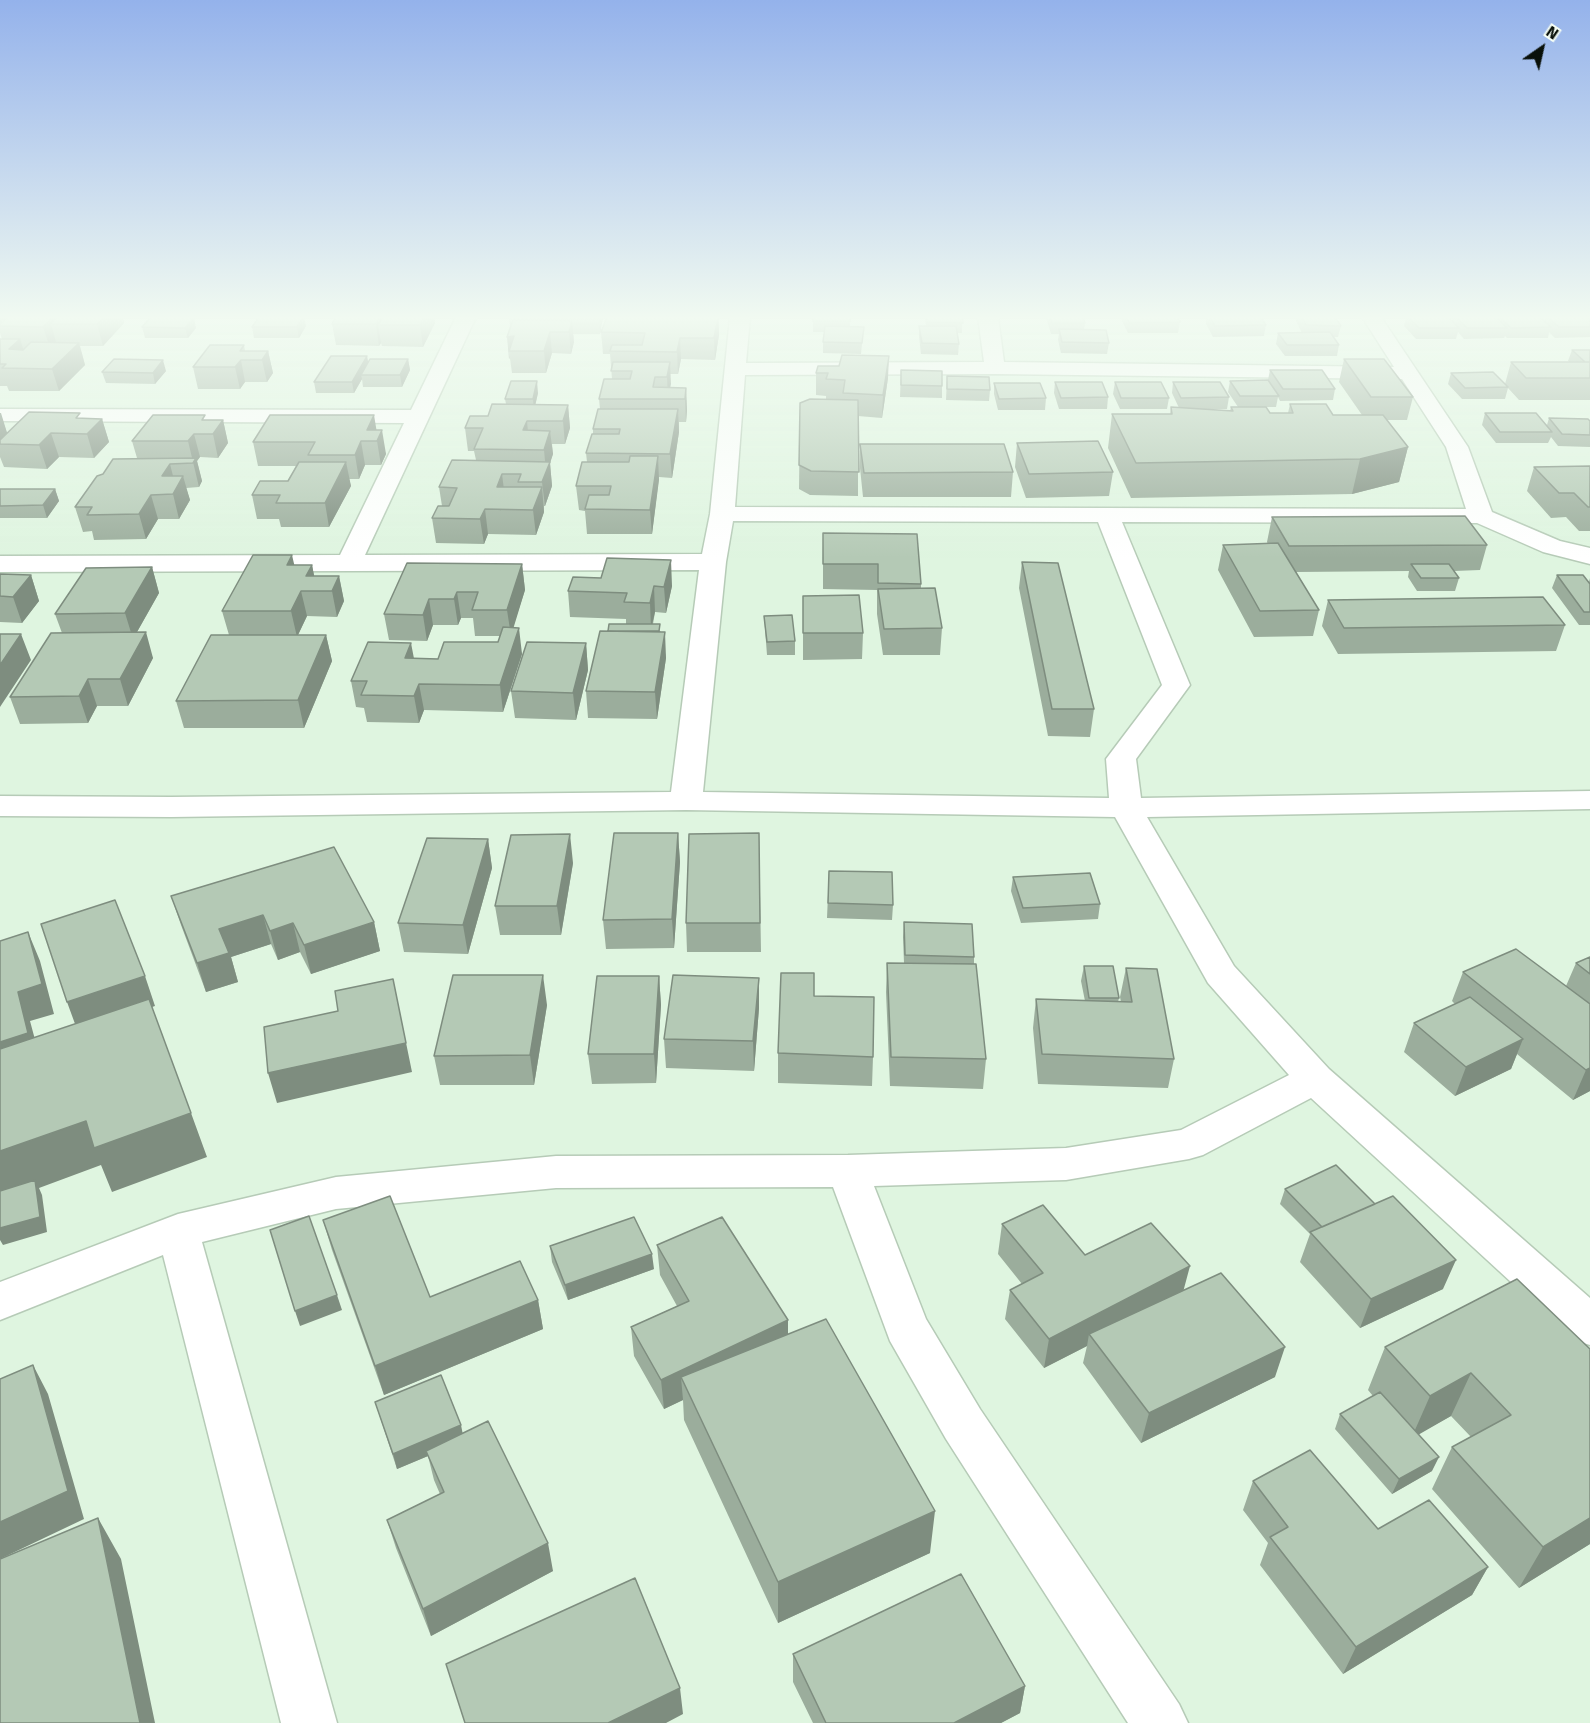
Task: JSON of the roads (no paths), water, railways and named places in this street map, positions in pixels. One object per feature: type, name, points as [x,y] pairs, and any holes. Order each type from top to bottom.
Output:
[{"type":"street","points":[[348,564],[427,397]]},
{"type":"street","points":[[686,801],[713,562],[722,514],[732,397]]},
{"type":"street","points":[[1424,397],[1457,447],[1481,516]]},
{"type":"street","points":[[0,415],[417,417]]},
{"type":"street","points":[[722,514],[1481,516],[1552,547],[1590,556]]},
{"type":"street","points":[[1107,515],[1176,685],[1121,759],[1126,808],[1221,974],[1315,1079],[1590,1326]]},
{"type":"street","points":[[0,564],[713,562]]},
{"type":"street","points":[[0,806],[171,807],[686,801],[1126,808],[1590,800]]},
{"type":"street","points":[[0,1301],[178,1232],[336,1193],[556,1172],[848,1171],[1066,1164],[1189,1144],[1315,1079]]},
{"type":"street","points":[[848,1171],[906,1327],[963,1424],[1160,1723]]},
{"type":"street","points":[[178,1232],[309,1723]]}]
